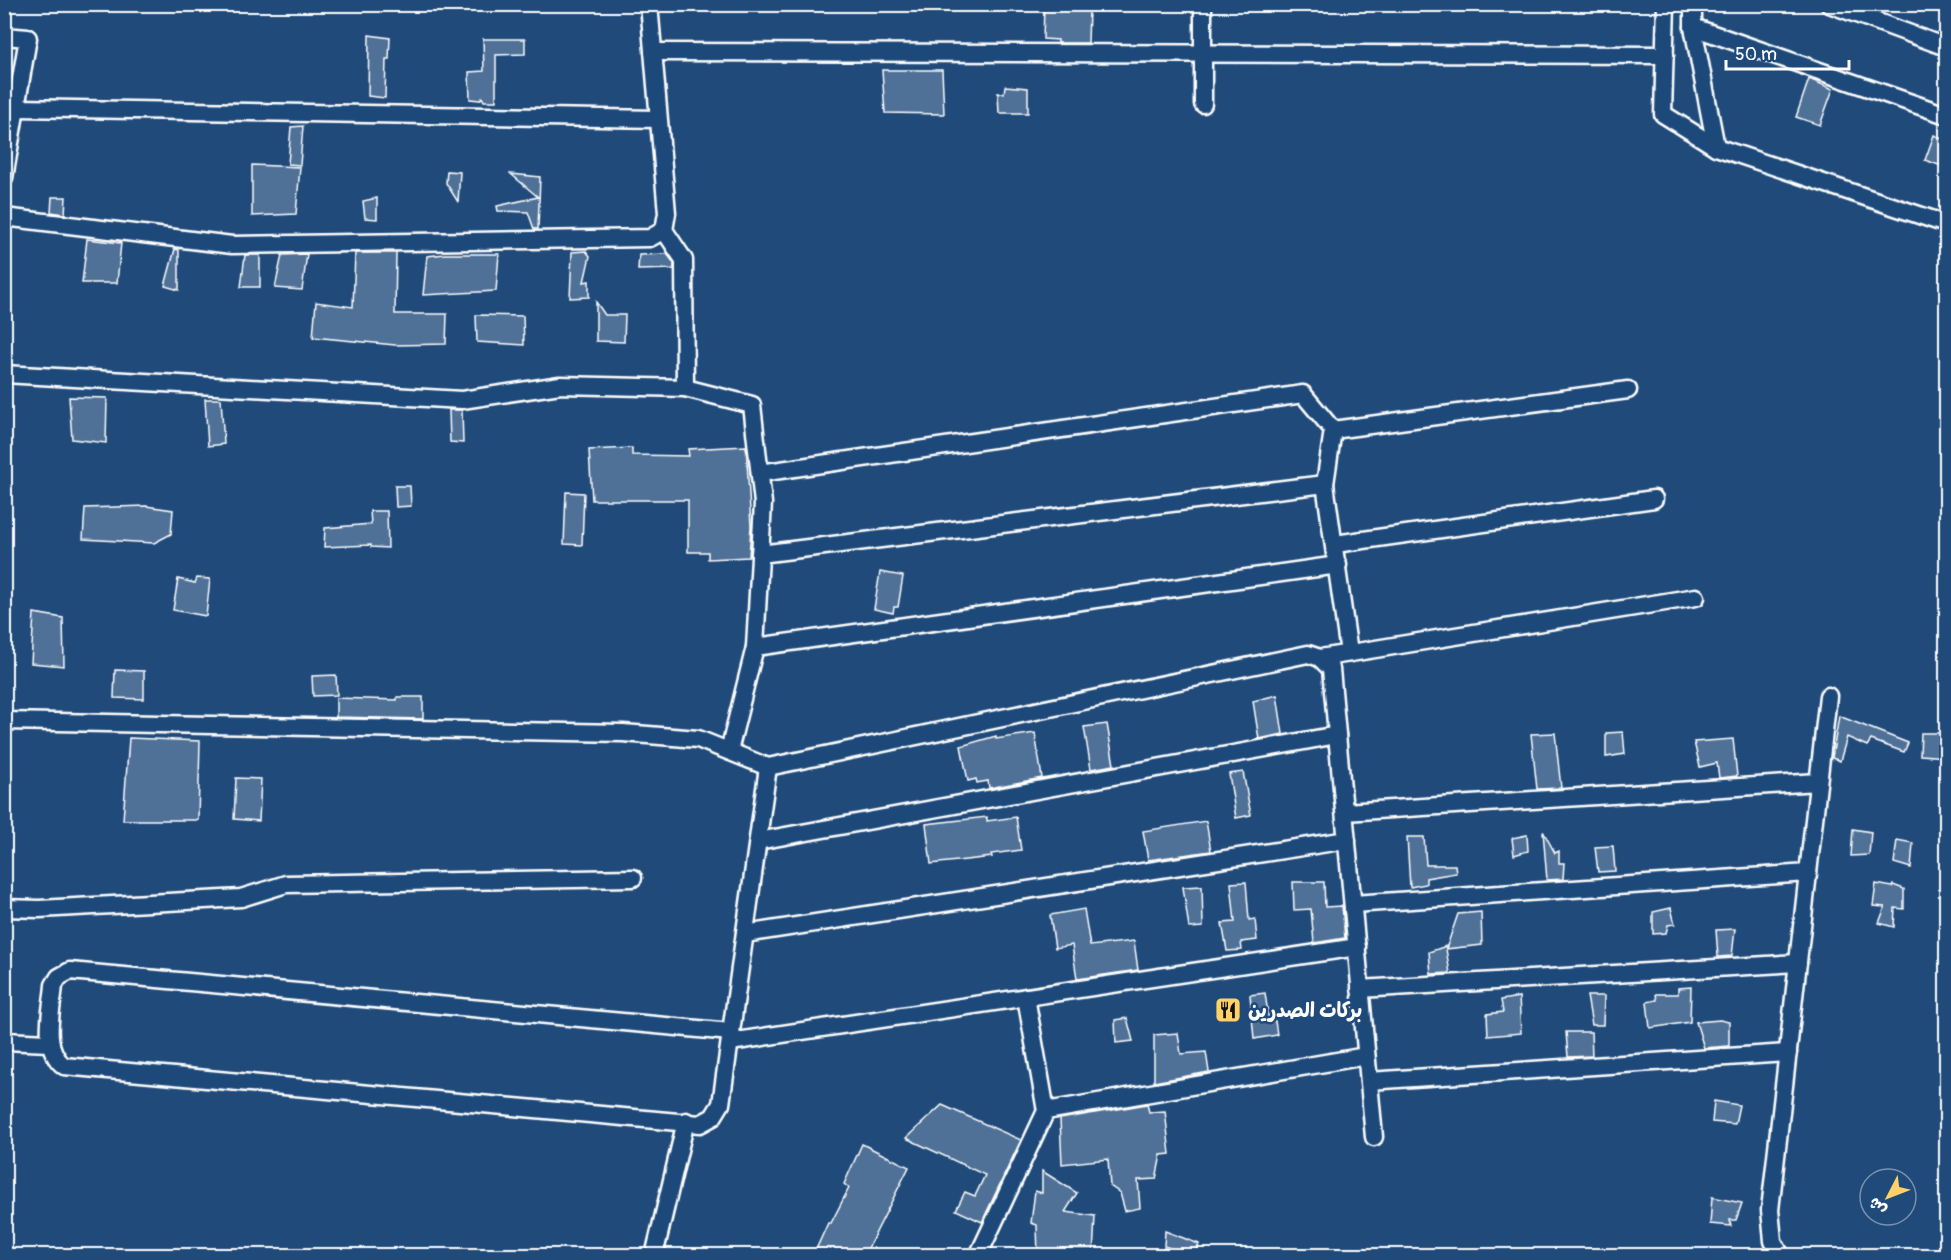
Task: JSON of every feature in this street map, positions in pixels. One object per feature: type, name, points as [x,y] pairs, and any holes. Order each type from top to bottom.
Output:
[{"type":"street","points":[[649,4],[667,213],[664,230],[684,260],[685,388]]},
{"type":"street","points":[[1203,4],[1203,104]]},
{"type":"street","points":[[1666,4],[1663,114],[1716,147],[1947,224]]},
{"type":"street","points":[[1693,4],[1693,27],[1716,147]]},
{"type":"street","points":[[1829,4],[1947,47]]},
{"type":"street","points":[[1693,27],[1947,115]]},
{"type":"street","points":[[4,36],[28,38],[17,108],[8,128],[4,178]]},
{"type":"street","points":[[653,52],[1665,55]]},
{"type":"street","points":[[17,108],[658,119]]},
{"type":"street","points":[[4,217],[232,245],[650,238],[664,230]]},
{"type":"street","points":[[4,374],[462,400],[560,385],[685,388],[752,405],[763,503],[755,646],[729,751]]},
{"type":"street","points":[[1333,429],[1628,390]]},
{"type":"street","points":[[760,473],[1303,394],[1333,429],[1325,484],[1349,653]]},
{"type":"street","points":[[760,554],[1325,484]]},
{"type":"street","points":[[1335,544],[1654,499]]},
{"type":"street","points":[[755,646],[1338,565]]},
{"type":"street","points":[[1320,658],[1696,597]]},
{"type":"street","points":[[4,721],[623,733],[698,738],[768,767],[1308,654],[1320,658],[1331,669],[1374,1137]]},
{"type":"street","points":[[1781,1256],[1773,1241],[1770,1210],[1828,696]]},
{"type":"street","points":[[758,841],[1337,735]]},
{"type":"street","points":[[768,767],[731,1037],[721,1104],[713,1117],[700,1124],[64,1066],[54,1059],[50,1043],[54,985],[59,977],[70,971],[731,1037],[1026,997],[1357,947]]},
{"type":"street","points":[[1344,812],[1818,782]]},
{"type":"street","points":[[745,934],[1347,840]]},
{"type":"street","points":[[1353,904],[1808,873]]},
{"type":"street","points":[[4,908],[39,909],[241,898],[286,884],[633,878]]},
{"type":"street","points":[[1360,989],[1798,963]]},
{"type":"street","points":[[978,1256],[1046,1112],[1026,997]]},
{"type":"street","points":[[4,1041],[50,1043]]},
{"type":"street","points":[[1369,1081],[1788,1053]]},
{"type":"street","points":[[1046,1112],[1366,1056]]},
{"type":"street","points":[[654,1256],[686,1121]]},
{"type":"building","points":[[1044,7],[1089,9],[1088,43],[1058,43],[1058,40],[1043,39]]},
{"type":"building","points":[[369,35],[390,38],[389,59],[386,59],[385,98],[368,96]]},
{"type":"building","points":[[483,39],[525,39],[525,54],[496,55],[496,101],[484,101],[482,97],[480,100],[470,99],[469,72],[484,71]]},
{"type":"building","points":[[882,70],[942,70],[944,114],[885,113]]},
{"type":"building","points":[[1809,79],[1833,89],[1820,125],[1796,117]]},
{"type":"building","points":[[1005,86],[1028,88],[1028,113],[999,113],[998,93],[1004,93]]},
{"type":"building","points":[[303,126],[300,165],[288,164],[291,127]]},
{"type":"building","points":[[1934,135],[1947,141],[1947,168],[1925,160]]},
{"type":"building","points":[[252,165],[300,167],[296,214],[252,216]]},
{"type":"building","points":[[447,171],[460,172],[458,202],[446,183]]},
{"type":"building","points":[[511,174],[540,177],[538,229],[534,229],[528,212],[498,211],[497,206],[538,197]]},
{"type":"building","points":[[52,197],[66,197],[65,214],[51,212]]},
{"type":"building","points":[[377,198],[377,219],[365,218],[363,201]]},
{"type":"building","points":[[87,239],[121,243],[117,283],[82,283]]},
{"type":"building","points":[[175,249],[179,250],[179,290],[165,286]]},
{"type":"building","points":[[586,251],[590,256],[584,282],[589,281],[589,297],[570,298],[572,252]]},
{"type":"building","points":[[355,253],[396,253],[395,314],[447,314],[446,344],[395,345],[313,337],[316,302],[353,307]]},
{"type":"building","points":[[307,254],[302,290],[275,288],[282,255]]},
{"type":"building","points":[[499,254],[496,291],[423,295],[427,256]]},
{"type":"building","points":[[667,254],[674,263],[674,269],[638,270],[639,255]]},
{"type":"building","points":[[245,255],[260,255],[260,287],[241,287]]},
{"type":"building","points":[[596,302],[605,315],[625,315],[624,342],[596,341]]},
{"type":"building","points":[[476,315],[523,316],[524,345],[477,342]]},
{"type":"building","points":[[69,397],[107,398],[106,443],[72,439]]},
{"type":"building","points":[[205,399],[221,399],[224,444],[208,446]]},
{"type":"building","points":[[449,410],[462,410],[463,443],[450,442]]},
{"type":"building","points":[[746,446],[751,526],[749,557],[708,559],[708,552],[688,552],[688,500],[592,500],[589,450],[632,448],[632,455],[689,456],[688,449]]},
{"type":"building","points":[[395,486],[410,486],[411,506],[396,507]]},
{"type":"building","points":[[566,492],[584,493],[582,545],[564,544]]},
{"type":"building","points":[[146,506],[173,510],[171,534],[154,543],[83,539],[85,508]]},
{"type":"building","points":[[370,511],[387,511],[388,548],[371,547],[371,545],[324,547],[325,528],[371,524]]},
{"type":"building","points":[[880,572],[903,576],[898,607],[894,607],[893,613],[874,609]]},
{"type":"building","points":[[197,578],[210,579],[206,616],[173,610],[178,579],[195,583]]},
{"type":"building","points":[[34,613],[63,618],[64,666],[31,663]]},
{"type":"building","points":[[115,670],[144,671],[144,699],[114,698]]},
{"type":"building","points":[[336,675],[337,695],[313,696],[312,676]]},
{"type":"building","points":[[1277,695],[1283,734],[1259,739],[1253,701]]},
{"type":"building","points":[[397,697],[423,697],[423,719],[336,717],[336,698],[397,700]]},
{"type":"building","points":[[1839,716],[1908,743],[1904,752],[1871,740],[1867,746],[1847,737],[1840,761],[1832,758]]},
{"type":"building","points":[[1107,724],[1114,765],[1091,769],[1084,727]]},
{"type":"building","points":[[1623,732],[1625,754],[1606,757],[1606,733]]},
{"type":"building","points":[[1035,733],[1042,778],[989,788],[988,781],[977,783],[976,779],[968,781],[961,746],[996,736],[996,739]]},
{"type":"building","points":[[1555,733],[1561,788],[1537,789],[1531,734]]},
{"type":"building","points":[[1921,733],[1947,733],[1947,757],[1920,755]]},
{"type":"building","points":[[129,738],[200,741],[198,820],[123,820]]},
{"type":"building","points":[[1733,739],[1737,776],[1719,778],[1717,763],[1700,767],[1694,742]]},
{"type":"building","points":[[1243,772],[1251,815],[1236,818],[1229,774]]},
{"type":"building","points":[[236,778],[261,779],[259,821],[234,819]]},
{"type":"building","points":[[987,817],[987,821],[1016,817],[1021,850],[991,854],[992,857],[931,864],[926,824]]},
{"type":"building","points":[[1206,821],[1211,851],[1148,860],[1143,831]]},
{"type":"building","points":[[1853,829],[1871,832],[1869,855],[1851,856]]},
{"type":"building","points":[[1543,831],[1555,853],[1559,851],[1559,863],[1564,863],[1563,879],[1547,880]]},
{"type":"building","points":[[1527,835],[1528,851],[1514,855],[1512,838]]},
{"type":"building","points":[[1407,837],[1424,837],[1426,865],[1455,865],[1456,873],[1426,878],[1426,884],[1410,887]]},
{"type":"building","points":[[1897,840],[1913,843],[1911,868],[1894,863]]},
{"type":"building","points":[[1613,846],[1615,871],[1598,872],[1595,847]]},
{"type":"building","points":[[1246,882],[1249,920],[1255,919],[1257,940],[1241,942],[1242,950],[1227,951],[1222,923],[1235,922],[1231,883]]},
{"type":"building","points":[[1293,882],[1324,882],[1325,907],[1342,906],[1345,938],[1314,943],[1311,909],[1294,910]]},
{"type":"building","points":[[1876,884],[1892,887],[1893,885],[1904,889],[1904,909],[1895,908],[1894,927],[1879,923],[1885,907],[1873,906]]},
{"type":"building","points":[[1202,886],[1203,927],[1189,928],[1183,887]]},
{"type":"building","points":[[1671,908],[1675,924],[1668,925],[1666,933],[1653,934],[1653,912]]},
{"type":"building","points":[[1084,909],[1090,946],[1134,941],[1138,970],[1077,979],[1072,945],[1055,948],[1050,915]]},
{"type":"building","points":[[1481,912],[1482,945],[1446,949],[1458,914]]},
{"type":"building","points":[[1735,929],[1732,956],[1718,957],[1716,930]]},
{"type":"building","points":[[1446,946],[1450,973],[1431,974],[1429,952]]},
{"type":"building","points":[[1691,987],[1690,1022],[1650,1028],[1647,1002],[1657,1000],[1656,994],[1678,994],[1678,988]]},
{"type":"building","points":[[1265,993],[1269,1021],[1275,1021],[1277,1035],[1254,1039],[1250,995]]},
{"type":"building","points":[[1587,996],[1604,996],[1603,1025],[1592,1025]]},
{"type":"building","points":[[1519,997],[1521,1033],[1488,1036],[1487,1014],[1503,1012],[1501,1000]]},
{"type":"building","points":[[1127,1018],[1133,1041],[1116,1043],[1115,1020]]},
{"type":"building","points":[[1720,1020],[1729,1022],[1729,1046],[1704,1048],[1696,1022]]},
{"type":"building","points":[[1566,1032],[1591,1032],[1592,1056],[1568,1057]]},
{"type":"building","points":[[1178,1033],[1181,1054],[1206,1052],[1209,1072],[1154,1082],[1154,1035]]},
{"type":"building","points":[[1714,1101],[1739,1105],[1735,1124],[1712,1122]]},
{"type":"building","points":[[1147,1104],[1149,1112],[1165,1111],[1170,1154],[1161,1155],[1156,1179],[1138,1180],[1140,1208],[1125,1211],[1120,1193],[1110,1186],[1108,1159],[1062,1164],[1060,1119]]},
{"type":"building","points":[[942,1105],[1021,1140],[982,1222],[956,1210],[965,1192],[975,1196],[985,1175],[906,1138]]},
{"type":"building","points":[[862,1144],[909,1167],[864,1256],[813,1256],[828,1223],[831,1223],[849,1188],[844,1184]]},
{"type":"building","points":[[1042,1171],[1077,1193],[1065,1212],[1095,1216],[1093,1256],[1038,1256],[1037,1225],[1031,1223],[1035,1191],[1042,1193]]},
{"type":"building","points":[[1712,1197],[1742,1203],[1736,1220],[1730,1220],[1731,1226],[1710,1224]]},
{"type":"building","points":[[1165,1231],[1199,1244],[1195,1256],[1181,1256],[1181,1252],[1164,1246]]},
{"type":"place","name":"بركات الصدرين","points":[[1228,1010]]}]
